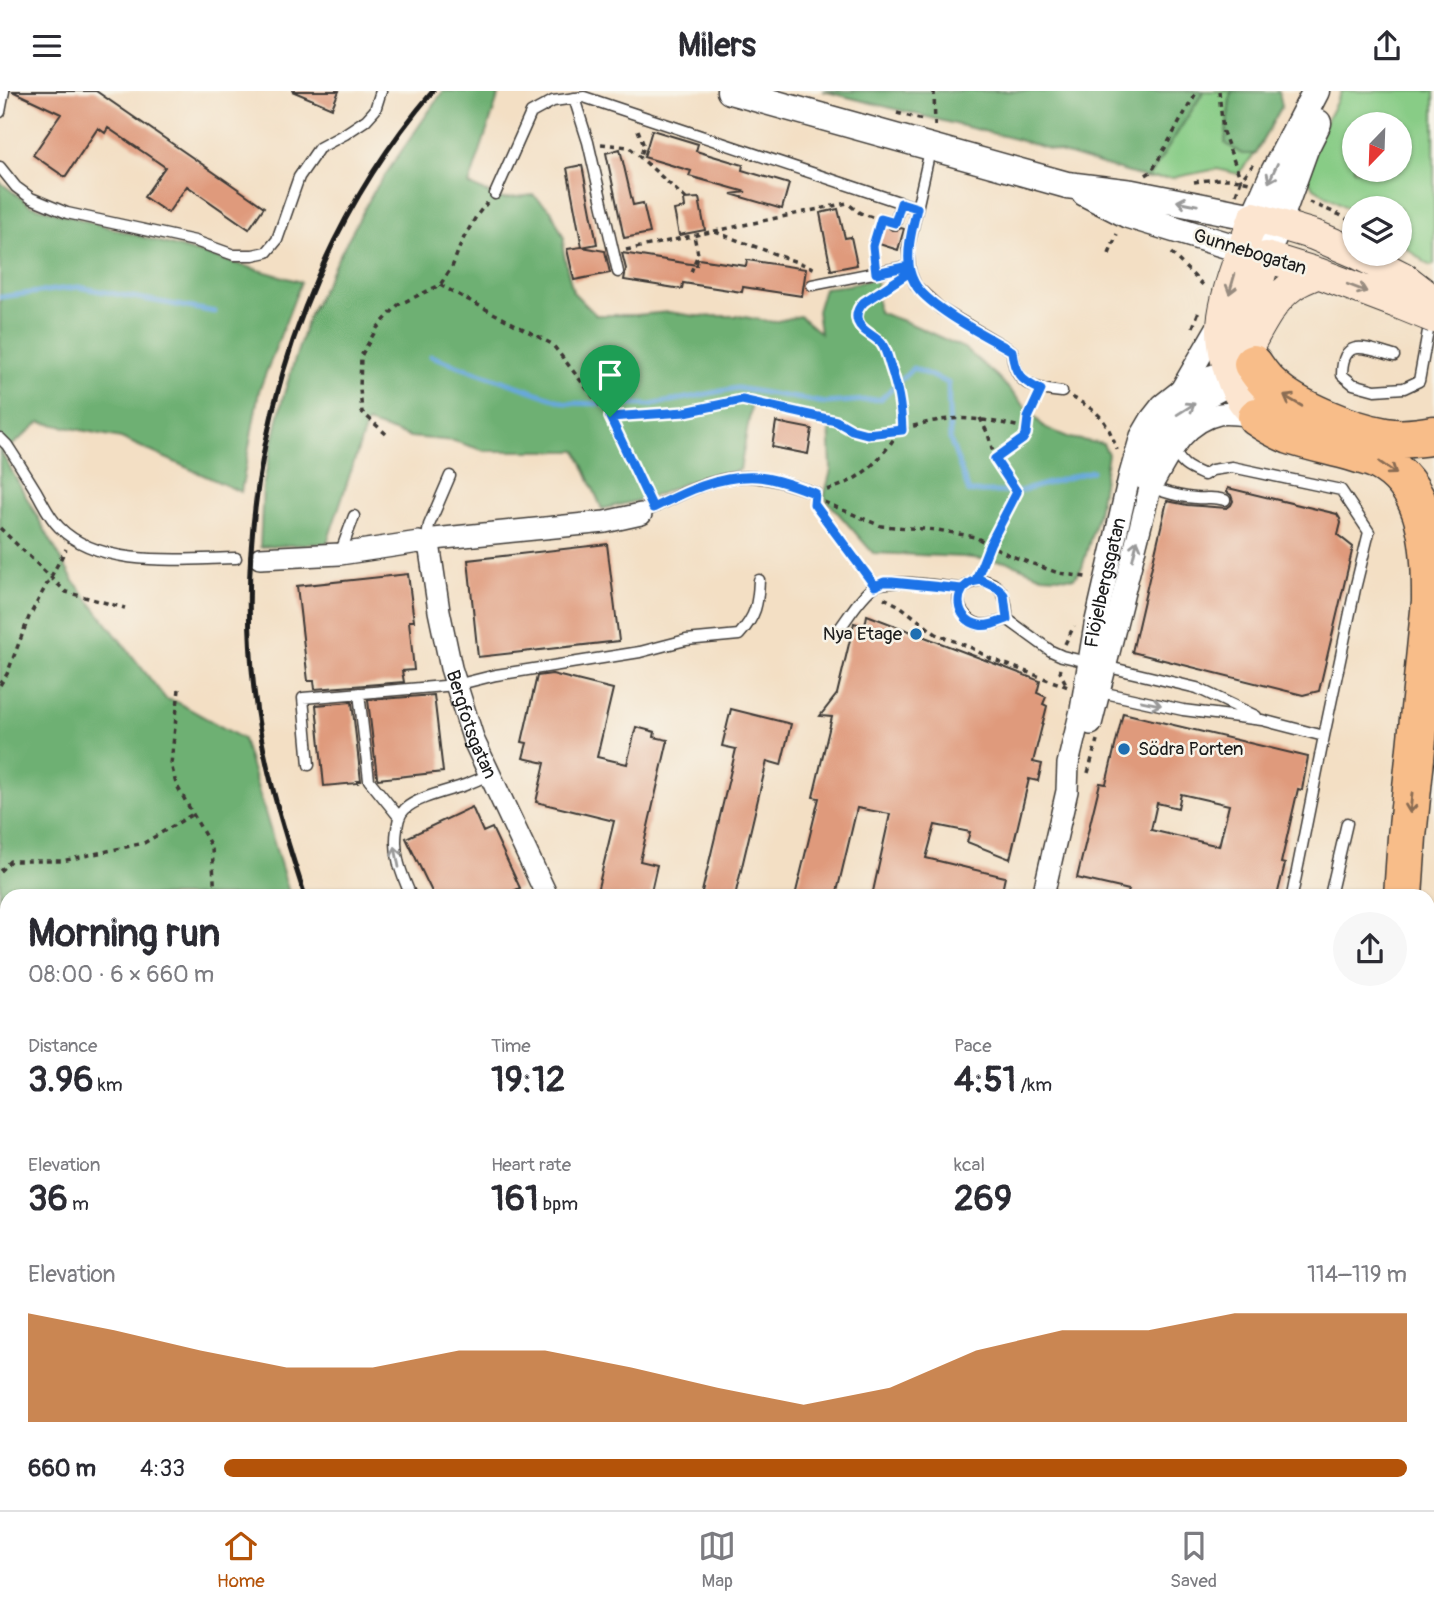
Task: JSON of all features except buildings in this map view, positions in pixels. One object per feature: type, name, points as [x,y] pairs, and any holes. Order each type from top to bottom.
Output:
[{"type":"highway","points":[[1241,365],[1287,399],[1343,426],[1385,437],[1410,439],[1434,435]]},
{"type":"highway","points":[[1256,417],[1292,436],[1378,461],[1397,474],[1412,491],[1422,513],[1431,568],[1431,601],[1403,889]]},
{"type":"highway","points":[[1415,889],[1434,819]]},
{"type":"main road","name":"Gunnebogatan","points":[[1265,220],[1342,247]]},
{"type":"main road","name":"Flöjelbergsgatan","points":[[1241,365],[1224,349],[1223,318],[1254,253],[1265,220]]},
{"type":"main road","name":"Gunnebogatan","points":[[1254,253],[1318,273],[1434,299]]},
{"type":"main road","name":"Flöjelbergsgatan","points":[[1254,253],[1250,310],[1241,365],[1242,400],[1256,417]]},
{"type":"main road","name":"Gunnebogatan","points":[[1371,266],[1434,318]]},
{"type":"main road","points":[[1241,365],[1261,322],[1279,297],[1294,284],[1318,273]]},
{"type":"street","name":"Gunnebogatan","points":[[730,91],[933,136],[1067,185],[1128,215],[1254,253]]},
{"type":"street","points":[[1265,220],[1273,174],[1316,91]]},
{"type":"street","points":[[1265,220],[1334,91]]},
{"type":"street","name":"Gunnebogatan","points":[[1067,185],[1132,193],[1265,220]]},
{"type":"street","name":"Flöjelbergsgatan","points":[[1181,390],[1223,318]]},
{"type":"street","name":"Flöjelbergsgatan","points":[[1098,664],[1095,625],[1125,470],[1141,436],[1162,405],[1181,390],[1204,378],[1241,365]]},
{"type":"street","name":"Flöjelbergsgatan","points":[[1150,488],[1153,446],[1161,430],[1177,414],[1220,391],[1241,365]]},
{"type":"street","name":"Flöjelbergsgatan","points":[[1045,889],[1067,791],[1085,749],[1084,689],[1098,664],[1150,488],[1173,446],[1194,425],[1220,414],[1256,417]]},
{"type":"street","points":[[260,558],[340,554],[419,542],[426,544],[434,539],[605,522],[647,511]]},
{"type":"street","name":"Bergfotsgatan","points":[[426,544],[430,550],[451,668],[474,741],[544,889]]},
{"type":"lane","points":[[0,112],[4,91]]},
{"type":"lane","points":[[0,167],[16,187],[31,198],[67,213],[195,241],[234,255],[253,255],[267,252],[277,240],[299,177],[319,148],[366,120],[375,110],[381,91]]},
{"type":"lane","points":[[495,194],[531,114],[553,101],[584,97],[917,208]]},
{"type":"lane","points":[[574,98],[588,142],[618,272]]},
{"type":"lane","points":[[933,136],[908,249],[909,269],[916,286],[942,309],[1012,351],[1013,366],[1031,386],[1062,392]]},
{"type":"lane","points":[[895,223],[901,203]]},
{"type":"lane","points":[[817,285],[909,269]]},
{"type":"lane","points":[[1394,356],[1360,347],[1348,351],[1342,360],[1342,375],[1353,384],[1375,390],[1404,388],[1419,381],[1434,299]]},
{"type":"lane","points":[[0,438],[59,527],[87,546],[148,559],[236,558]]},
{"type":"lane","points":[[1173,446],[1182,463],[1190,470],[1203,475]]},
{"type":"lane","points":[[1203,475],[1212,470],[1232,467],[1340,490],[1369,532],[1349,588],[1294,889]]},
{"type":"lane","points":[[1125,470],[1150,488],[1196,498],[1219,499],[1206,488],[1203,475]]},
{"type":"lane","points":[[426,544],[429,525],[450,476]]},
{"type":"lane","points":[[647,511],[697,487],[730,478],[759,477],[815,493]]},
{"type":"lane","points":[[340,554],[354,516]]},
{"type":"lane","points":[[309,765],[303,698],[456,685],[496,675],[640,652],[686,640],[739,635],[751,622],[758,601],[759,580]]},
{"type":"lane","points":[[1007,619],[990,625],[972,623],[959,605],[962,589],[976,580],[989,582],[998,588],[1004,595],[1007,619],[1051,652],[1069,659],[1197,688],[1262,720]]},
{"type":"lane","points":[[840,628],[867,592],[884,582],[962,589]]},
{"type":"lane","points":[[1084,689],[1183,710],[1262,720],[1324,736]]},
{"type":"lane","points":[[359,693],[369,781],[399,817]]},
{"type":"lane","points":[[1209,714],[1217,704],[1216,696]]},
{"type":"lane","points":[[408,889],[396,854],[399,817],[418,801],[490,774]]},
{"type":"lane","points":[[1332,889],[1347,823]]},
{"type":"path","points":[[933,136],[934,91]]},
{"type":"path","points":[[1132,193],[1137,183],[1152,171],[1197,91]]},
{"type":"path","points":[[1192,183],[1213,179],[1241,180],[1223,132],[1219,91]]},
{"type":"path","points":[[888,111],[915,117],[933,136]]},
{"type":"path","points":[[631,113],[644,146],[640,158]]},
{"type":"path","points":[[588,142],[629,148],[686,199]]},
{"type":"path","points":[[386,434],[362,412],[361,356],[377,328],[398,305],[440,285],[452,267],[462,241],[477,215],[495,194]]},
{"type":"path","points":[[614,253],[847,203],[860,212],[895,223]]},
{"type":"path","points":[[876,273],[873,246],[881,219]]},
{"type":"path","points":[[1109,254],[1120,229]]},
{"type":"path","points":[[714,232],[818,269],[817,285]]},
{"type":"path","points":[[691,272],[698,254],[694,236]]},
{"type":"path","points":[[1164,249],[1174,255],[1206,288]]},
{"type":"path","points":[[815,493],[862,475],[873,466],[902,430],[899,390],[884,348],[860,326],[857,313],[864,302],[909,269]]},
{"type":"path","points":[[440,285],[552,344],[610,417],[647,511]]},
{"type":"path","points":[[995,459],[1023,439],[1028,418],[1041,390]]},
{"type":"path","points":[[1062,392],[1090,407],[1108,424],[1125,470]]},
{"type":"path","points":[[610,417],[685,412],[742,400],[836,421],[852,430],[867,434],[902,430],[953,418],[980,418],[1026,428]]},
{"type":"path","points":[[976,580],[990,544],[1017,492],[995,459],[980,418]]},
{"type":"path","points":[[815,493],[824,502],[881,526],[975,537],[1009,555],[1058,573],[1093,577]]},
{"type":"path","points":[[815,493],[814,504],[883,598],[900,606],[936,634],[989,658],[1084,689]]},
{"type":"path","points":[[0,528],[66,592],[125,608]]},
{"type":"path","points":[[0,685],[7,674],[29,617],[72,538]]},
{"type":"path","points":[[179,689],[171,764],[176,784],[212,848],[215,889]]},
{"type":"path","points":[[0,871],[10,861],[62,861],[144,843],[193,814]]},
{"type":"green space","points":[[443,91],[500,91],[469,185],[502,199],[533,195],[551,210],[564,238],[563,249],[573,292],[596,315],[669,312],[695,316],[739,316],[773,322],[800,316],[820,333],[817,311],[824,288],[876,278],[878,312],[964,348],[997,376],[1044,427],[1070,438],[1103,444],[1108,454],[1098,513],[1082,568],[1074,578],[1042,576],[1008,562],[873,553],[824,497],[831,470],[829,418],[752,403],[740,470],[688,482],[649,498],[602,509],[577,451],[485,451],[454,441],[410,437],[367,423],[327,543],[260,547],[263,486],[283,397],[308,318],[374,191]]},
{"type":"green space","points":[[823,91],[1204,91],[1146,178],[1019,140]]},
{"type":"green space","points":[[1204,91],[1231,91],[1225,143],[1242,154],[1255,154],[1238,174],[1217,169],[1172,178],[1146,178],[1153,171]]},
{"type":"green space","points":[[1231,91],[1279,92],[1282,106],[1255,154],[1242,154],[1225,143]]},
{"type":"green space","points":[[1342,91],[1434,91],[1434,265],[1430,266],[1412,252],[1412,196],[1342,196],[1342,205],[1314,188],[1305,176],[1312,148]]},
{"type":"green space","points":[[0,182],[30,205],[301,282],[259,391],[241,492],[121,438],[40,422],[2,454],[73,580],[166,699],[177,702],[243,739],[288,889],[0,889]]},
{"type":"waterway","points":[[0,297],[78,287],[215,312]]},
{"type":"waterway","points":[[431,356],[566,403],[651,405],[737,388],[825,403],[881,399],[913,368],[948,383],[950,439],[969,492],[1017,492],[1092,471]]},
{"type":"railway","points":[[303,889],[268,769],[254,690],[249,610],[253,530],[264,450],[283,372],[310,296],[344,223],[385,155],[433,91]]},
{"type":"place","name":"Nya Etage","points":[[916,634]]},
{"type":"place","name":"Södra Porten","points":[[1124,749]]},
{"type":"route","points":[[610,417],[653,508],[697,487],[730,478],[759,477],[798,487],[815,493],[814,504],[875,586],[892,582],[962,589],[971,582],[981,580],[989,582],[1004,595],[1007,619],[990,625],[972,623],[959,605],[959,596],[962,589],[971,582],[976,580],[990,544],[1017,492],[995,459],[1023,439],[1028,418],[1041,390],[1021,378],[1013,366],[1012,351],[942,309],[916,286],[909,266],[876,273],[873,246],[881,219],[895,223],[901,203],[917,208],[908,249],[908,261],[910,272],[864,302],[857,313],[860,326],[884,348],[899,390],[902,430],[867,434],[852,430],[836,421],[742,400],[685,412],[610,417]]}]
